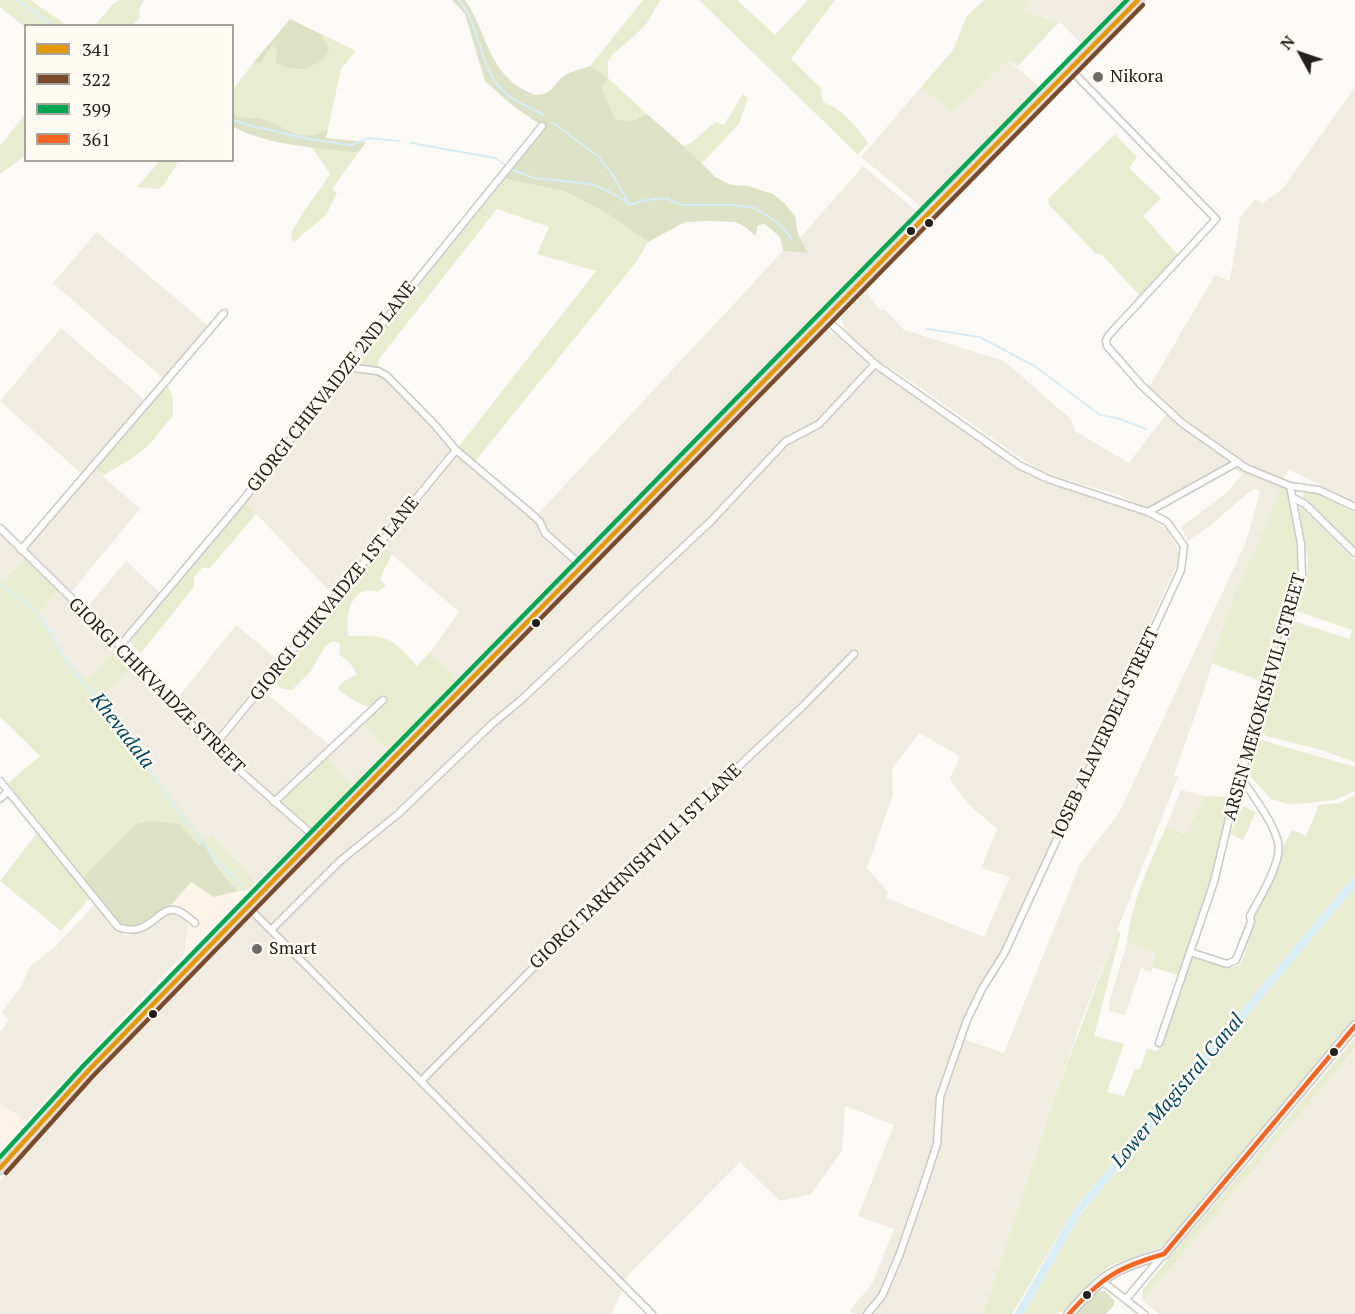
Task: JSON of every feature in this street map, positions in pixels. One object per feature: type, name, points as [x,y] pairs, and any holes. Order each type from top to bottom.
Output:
[{"type":"highway","points":[[0,1168],[74,1086],[248,907],[1138,0]]},
{"type":"street","points":[[1070,69],[1216,219],[1108,336],[1107,346],[1142,386],[1182,423],[1246,468],[1290,486],[1319,490],[1355,507]]},
{"type":"street","name":"GIORGI CHIKVAIDZE 2ND LANE","points":[[120,646],[243,500],[347,367],[542,126]]},
{"type":"street","points":[[21,550],[224,313]]},
{"type":"street","name":"IOSEB ALAVERDELI STREET","points":[[826,319],[876,364],[1019,465],[1071,487],[1148,512],[1167,522],[1184,546],[1181,570],[1004,954],[982,989],[967,1020],[940,1097],[937,1144],[922,1190],[882,1296],[867,1314]]},
{"type":"street","points":[[271,930],[340,861],[398,814],[712,520],[785,442],[819,424],[876,364]]},
{"type":"street","points":[[347,367],[378,371],[387,376],[456,450],[534,516],[545,532],[583,567]]},
{"type":"street","name":"GIORGI CHIKVAIDZE 1ST LANE","points":[[213,747],[456,450]]},
{"type":"street","points":[[1148,512],[1238,462]]},
{"type":"street","name":"ARSEN MEKOKISHVILI STREET","points":[[1159,1043],[1214,882],[1241,777],[1302,576],[1301,544],[1290,486]]},
{"type":"street","points":[[1292,497],[1305,504],[1355,553]]},
{"type":"street","name":"GIORGI CHIKVAIDZE STREET","points":[[0,528],[120,646],[213,747],[316,838]]},
{"type":"street","name":"GIORGI TARKHNISHVILI 1ST LANE","points":[[421,1081],[656,844],[804,705],[854,654]]},
{"type":"street","points":[[274,802],[382,700]]},
{"type":"street","points":[[1190,952],[1227,964],[1236,960],[1251,922],[1250,916],[1276,860],[1279,843],[1267,817],[1241,777]]},
{"type":"street","points":[[0,781],[118,927],[128,931],[145,927],[174,909],[195,923]]},
{"type":"street","points":[[0,799],[8,791]]},
{"type":"street","points":[[248,907],[652,1314]]},
{"type":"street","points":[[1126,1299],[1355,1026]]},
{"type":"street","points":[[1069,1314],[1098,1281],[1130,1263],[1164,1254]]},
{"type":"street","points":[[1098,1281],[1107,1285],[1144,1314]]},
{"type":"shaded area","points":[[1030,0],[1131,0],[1084,47],[1062,24],[1022,10]]},
{"type":"shaded area","points":[[1008,61],[1043,89],[925,210],[861,157],[921,87],[953,113]]},
{"type":"shaded area","points":[[1355,87],[1355,503],[1288,469],[1256,548],[1235,592],[1174,775],[1178,777],[1084,1014],[983,1314],[856,1314],[849,1311],[872,1284],[894,1229],[858,1216],[894,1125],[845,1106],[842,1151],[811,1194],[780,1201],[740,1162],[628,1275],[612,1314],[0,1314],[0,1181],[109,1059],[827,331],[838,335],[871,364],[1018,467],[1050,484],[1146,516],[1170,532],[1180,557],[1003,951],[981,987],[957,1037],[1004,1053],[1080,864],[1120,811],[1246,542],[1260,491],[1255,489],[1248,493],[1210,526],[1188,541],[1181,527],[1225,494],[1242,475],[1229,462],[1148,509],[1119,495],[1044,473],[876,359],[846,334],[841,319],[866,292],[881,311],[884,309],[904,330],[1004,361],[1071,419],[1075,431],[1129,463],[1167,413],[1145,394],[1215,275],[1230,281],[1240,218],[1255,199],[1262,204],[1284,187]],"holes":[[[919,733],[960,756],[950,779],[969,805],[997,829],[981,868],[1010,877],[984,937],[886,898],[888,892],[867,868],[893,795],[892,769]]]},
{"type":"shaded area","points":[[863,166],[921,215],[579,560],[545,533],[576,563],[461,681],[430,652],[459,612],[380,544],[336,598],[243,500],[347,367],[378,371],[456,450],[537,515],[783,251],[808,253],[800,238]]},
{"type":"shaded area","points":[[97,232],[211,328],[166,381],[53,283]]},
{"type":"shaded area","points":[[61,328],[147,402],[92,467],[140,509],[68,596],[84,611],[126,561],[163,596],[87,680],[72,666],[40,611],[61,590],[0,577],[0,528],[20,550],[84,476],[0,401]]},
{"type":"shaded area","points":[[236,625],[282,663],[261,689],[332,747],[359,721],[389,752],[353,787],[325,754],[309,832],[256,882],[212,834],[205,841],[142,758],[102,698],[136,665],[172,705]]},
{"type":"shaded area","points":[[1181,790],[1205,796],[1187,836],[1166,827]]},
{"type":"shaded area","points":[[191,881],[214,897],[248,890],[184,954],[188,922],[180,915],[173,913],[171,905]]},
{"type":"shaded area","points":[[95,904],[116,930],[127,936],[148,930],[166,915],[173,913],[180,915],[188,922],[184,954],[26,1122],[0,1103],[0,1032],[9,1020],[1,1013],[22,985],[30,966],[56,946]]},
{"type":"shaded area","points":[[1127,942],[1156,954],[1151,972],[1141,968],[1125,1015],[1109,1011],[1109,1003]]},
{"type":"shaded area","points":[[1355,1049],[1355,1314],[1159,1314],[1143,1301]]},
{"type":"shaded area","points":[[0,1103],[26,1122],[0,1151]]},
{"type":"green space","points":[[0,0],[31,0],[65,24],[24,24],[24,26],[0,6]]},
{"type":"green space","points":[[120,0],[144,0],[139,9],[140,17],[134,24],[96,24],[114,3]]},
{"type":"green space","points":[[452,0],[465,0],[496,62],[513,83],[534,94],[544,94],[567,74],[590,66],[608,78],[601,87],[615,119],[632,121],[647,114],[695,156],[715,177],[731,185],[748,186],[773,194],[795,216],[798,234],[808,253],[783,251],[780,237],[765,224],[758,225],[756,236],[735,222],[685,222],[648,242],[605,212],[564,191],[501,178],[542,126],[512,105],[485,81],[465,14]]},
{"type":"green space","points":[[643,0],[660,0],[647,23],[608,61],[608,78],[647,114],[632,121],[615,119],[601,87],[607,78],[590,66]]},
{"type":"green space","points":[[699,0],[737,0],[775,35],[808,0],[835,0],[791,59],[821,88],[823,102],[843,114],[868,143],[858,155]]},
{"type":"green space","points":[[984,0],[1030,0],[1023,10],[1059,22],[1018,66],[1008,61],[953,113],[921,87],[953,50],[966,17]]},
{"type":"green space","points":[[290,19],[321,34],[329,48],[324,57],[307,68],[292,68],[276,63],[277,50],[272,46],[261,63],[253,63]]},
{"type":"green space","points":[[321,34],[356,51],[341,69],[328,129],[300,135],[270,121],[256,117],[244,118],[234,113],[234,88],[253,63],[261,63],[272,46],[277,50],[329,48]]},
{"type":"green space","points":[[743,94],[748,98],[739,124],[702,163],[684,146],[715,122],[724,125]]},
{"type":"green space","points":[[234,114],[244,118],[256,117],[270,121],[300,135],[328,129],[326,138],[366,142],[358,153],[278,142],[234,127]]},
{"type":"green space","points":[[24,115],[24,157],[0,174],[0,146]]},
{"type":"green space","points":[[1115,134],[1137,157],[1129,168],[1161,198],[1143,216],[1178,255],[1141,297],[1102,255],[1096,254],[1049,205],[1048,199]]},
{"type":"green space","points":[[311,146],[358,153],[332,189],[337,193],[326,215],[293,243],[291,234],[295,226],[330,174]]},
{"type":"green space","points":[[159,162],[178,162],[163,186],[158,189],[137,187]]},
{"type":"green space","points":[[501,178],[564,191],[605,212],[648,242],[637,261],[473,464],[456,450],[596,271],[537,254],[549,227],[497,209],[379,359],[378,371],[347,367]]},
{"type":"green space","points":[[166,381],[173,399],[173,416],[148,446],[103,476],[92,467]]},
{"type":"green space","points":[[1281,485],[1286,488],[1289,498],[1300,564],[1269,684],[1211,663],[1235,592],[1256,548]]},
{"type":"green space","points":[[1308,491],[1313,491],[1355,513],[1355,551],[1303,497]]},
{"type":"green space","points":[[243,500],[256,514],[210,568],[202,568],[194,578],[194,587],[141,653],[130,643],[150,611]]},
{"type":"green space","points":[[1301,507],[1355,560],[1355,762],[1321,750],[1266,736],[1260,729],[1293,621],[1350,639],[1352,630],[1296,611],[1307,574],[1308,561],[1298,511]]},
{"type":"green space","points":[[380,544],[392,554],[380,579],[386,586],[377,592],[368,591],[355,597],[349,612],[349,636],[372,636],[388,640],[401,649],[417,666],[430,652],[461,681],[389,752],[359,721],[372,709],[337,689],[344,681],[357,674],[350,663],[339,654],[340,644],[333,641],[325,646],[311,671],[292,690],[282,689],[276,683],[282,663]]},
{"type":"green space","points":[[27,557],[61,589],[40,612],[60,648],[79,672],[87,679],[120,646],[136,665],[102,698],[142,758],[205,840],[212,834],[256,882],[248,890],[239,891],[228,880],[215,862],[205,841],[199,847],[179,823],[152,821],[137,823],[81,879],[8,783],[40,756],[0,717],[0,577],[6,580]]},
{"type":"green space","points":[[1258,739],[1355,767],[1355,791],[1336,800],[1310,803],[1287,804],[1271,799],[1249,775],[1248,769]]},
{"type":"green space","points":[[325,754],[353,787],[309,832],[274,802]]},
{"type":"green space","points":[[1355,795],[1355,875],[1075,1208],[1012,1314],[983,1314],[1056,1093],[1117,931],[1121,932],[1094,1036],[1124,1044],[1107,1092],[1124,1096],[1135,1069],[1140,1069],[1147,1049],[1158,1051],[1191,956],[1231,968],[1241,964],[1254,925],[1252,914],[1278,867],[1281,860],[1280,853],[1292,830],[1306,836],[1319,805],[1340,803]]},
{"type":"green space","points":[[1205,796],[1233,797],[1215,871],[1179,976],[1152,967],[1156,954],[1127,942],[1137,897],[1166,827],[1187,835]]},
{"type":"green space","points":[[1243,806],[1256,812],[1243,840],[1230,834]]},
{"type":"green space","points":[[152,821],[179,823],[199,846],[205,841],[219,868],[239,891],[214,897],[191,882],[171,905],[136,926],[120,924],[115,920],[81,879],[137,823]]},
{"type":"green space","points":[[37,833],[90,898],[61,931],[0,881]]},
{"type":"green space","points":[[1355,886],[1355,1019],[1165,1246],[1111,1265],[1092,1280],[1065,1311],[1054,1314],[1022,1314],[1081,1214]]},
{"type":"green space","points":[[1355,1038],[1355,1049],[1143,1301],[1142,1290]]},
{"type":"green space","points":[[1105,1291],[1114,1300],[1114,1305],[1106,1314],[1075,1314],[1088,1298]]},
{"type":"waterway","points":[[17,0],[51,24]]},
{"type":"waterway","points":[[459,0],[471,21],[488,68],[500,88],[515,100],[544,115]]},
{"type":"waterway","points":[[234,121],[314,140],[352,145],[368,138],[399,141]]},
{"type":"waterway","points":[[552,122],[599,157],[612,174],[629,204]]},
{"type":"waterway","points":[[411,143],[495,158],[504,164]]},
{"type":"waterway","points":[[513,170],[534,178],[592,184],[614,194],[630,205],[665,198],[682,205],[733,205],[755,208],[778,223],[792,239]]},
{"type":"waterway","points":[[927,329],[980,337],[1036,367],[1100,415],[1117,418],[1146,429]]},
{"type":"waterway","name":"Khevadala","points":[[0,584],[38,612],[71,669],[111,713],[165,793],[216,860],[241,884]]},
{"type":"waterway","name":"Lower Magistral Canal","points":[[1019,1314],[1077,1212],[1355,881]]},
{"type":"transit line","name":"399","points":[[0,1157],[83,1066],[263,881],[1127,0]]},
{"type":"transit line","name":"341","points":[[0,1168],[88,1071],[268,886],[1138,0]]},
{"type":"transit line","name":"322","points":[[6,1173],[93,1076],[273,891],[1143,5]]},
{"type":"transit line","name":"361","points":[[1069,1314],[1091,1291],[1111,1275],[1164,1254],[1355,1026]]},
{"type":"place","name":"Nikora","points":[[1098,77]]},
{"type":"place","name":"Smart","points":[[257,949]]}]
